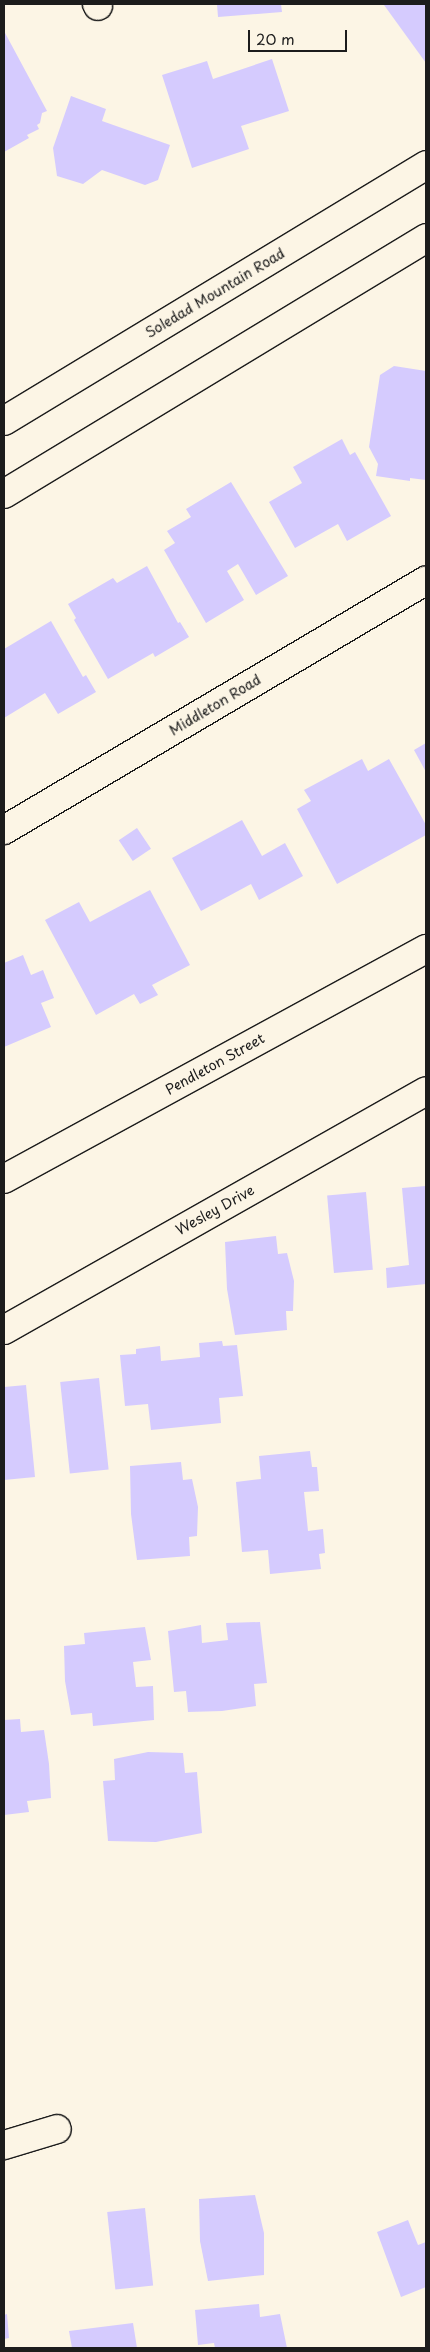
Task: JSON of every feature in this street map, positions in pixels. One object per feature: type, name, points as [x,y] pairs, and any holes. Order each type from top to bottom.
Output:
[{"type":"street","name":"Soledad Mountain Road","points":[[4,421],[426,165]]},
{"type":"street","points":[[4,494],[426,238]]},
{"type":"street","name":"Middleton Road","points":[[4,830],[426,580]]},
{"type":"street","name":"Pendleton Street","points":[[4,1179],[426,949]]},
{"type":"street","name":"Wesley Drive","points":[[4,1330],[426,1091]]},
{"type":"street","points":[[4,2145],[57,2130]]},
{"type":"building","points":[[217,4],[281,4],[282,12],[218,17]]},
{"type":"building","points":[[426,4],[426,63],[384,5]]},
{"type":"building","points":[[4,31],[47,111],[42,113],[40,123],[37,125],[39,129],[27,135],[29,138],[4,152]]},
{"type":"building","points":[[272,59],[289,111],[241,126],[249,149],[192,168],[162,75],[207,61],[213,79]]},
{"type":"building","points":[[71,96],[106,109],[102,121],[170,145],[158,180],[145,185],[102,170],[83,184],[57,176],[53,148]]},
{"type":"building","points":[[394,366],[426,371],[426,480],[410,478],[410,481],[376,476],[378,464],[369,447],[380,375]]},
{"type":"building","points":[[342,439],[350,455],[355,452],[391,516],[347,541],[338,524],[295,548],[269,502],[302,483],[293,467]]},
{"type":"building","points":[[231,482],[288,576],[256,595],[238,564],[227,571],[244,600],[206,623],[164,550],[175,543],[167,531],[191,517],[186,509]]},
{"type":"building","points":[[147,566],[178,623],[180,622],[189,637],[155,657],[153,653],[108,679],[74,620],[76,618],[68,604],[113,578],[117,583]]},
{"type":"building","points":[[51,621],[83,677],[86,675],[96,692],[58,714],[45,693],[4,718],[4,649]]},
{"type":"building","points":[[426,743],[426,772],[414,750]]},
{"type":"building","points":[[362,759],[368,771],[389,759],[426,825],[426,835],[337,884],[297,809],[311,801],[304,790]]},
{"type":"building","points":[[242,820],[262,856],[285,843],[303,876],[259,900],[251,884],[201,911],[172,858]]},
{"type":"building","points":[[137,828],[151,849],[133,861],[119,840]]},
{"type":"building","points":[[150,890],[190,965],[152,985],[158,995],[140,1004],[134,994],[96,1015],[45,920],[79,902],[90,922]]},
{"type":"building","points":[[23,955],[31,975],[43,970],[54,998],[41,1003],[51,1027],[4,1047],[4,963]]},
{"type":"building","points":[[426,1186],[426,1284],[387,1288],[386,1268],[409,1265],[402,1188]]},
{"type":"building","points":[[366,1192],[373,1270],[334,1273],[327,1195]]},
{"type":"building","points":[[276,1236],[278,1254],[287,1253],[294,1281],[293,1311],[286,1311],[287,1330],[235,1335],[227,1289],[225,1242]]},
{"type":"building","points":[[222,1341],[223,1346],[237,1345],[243,1396],[219,1398],[221,1423],[151,1430],[148,1404],[125,1406],[120,1355],[136,1354],[136,1349],[160,1346],[161,1361],[200,1357],[199,1343]]},
{"type":"building","points":[[99,1378],[109,1469],[70,1474],[60,1382]]},
{"type":"building","points":[[26,1385],[35,1477],[4,1480],[4,1387]]},
{"type":"building","points":[[310,1451],[312,1467],[317,1467],[319,1491],[304,1492],[308,1531],[323,1529],[325,1553],[319,1554],[321,1569],[270,1574],[268,1550],[242,1552],[236,1482],[261,1479],[259,1456]]},
{"type":"building","points":[[181,1462],[183,1480],[192,1479],[198,1507],[197,1536],[189,1537],[190,1556],[137,1560],[131,1514],[130,1466]]},
{"type":"building","points":[[260,1622],[267,1683],[254,1684],[256,1706],[222,1711],[188,1712],[186,1691],[174,1692],[168,1631],[201,1625],[202,1643],[228,1640],[226,1623]]},
{"type":"building","points":[[145,1627],[151,1660],[133,1662],[136,1687],[153,1686],[154,1720],[93,1726],[92,1713],[71,1715],[65,1681],[64,1646],[85,1644],[84,1633]]},
{"type":"building","points":[[20,1719],[21,1732],[44,1730],[51,1798],[27,1801],[29,1812],[4,1815],[4,1720]]},
{"type":"building","points":[[148,1752],[183,1753],[185,1773],[197,1772],[202,1833],[156,1842],[108,1841],[103,1781],[115,1780],[114,1759]]},
{"type":"building","points":[[255,2195],[264,2233],[264,2275],[208,2281],[200,2241],[199,2199]]},
{"type":"building","points":[[145,2208],[153,2286],[115,2290],[107,2212]]},
{"type":"building","points":[[408,2220],[418,2245],[426,2242],[426,2287],[401,2297],[377,2232]]},
{"type":"building","points":[[259,2304],[260,2317],[280,2314],[287,2348],[215,2348],[214,2343],[198,2345],[195,2310]]},
{"type":"building","points":[[7,2314],[9,2338],[4,2339],[4,2315]]},
{"type":"building","points":[[133,2323],[137,2348],[72,2348],[69,2331]]}]
